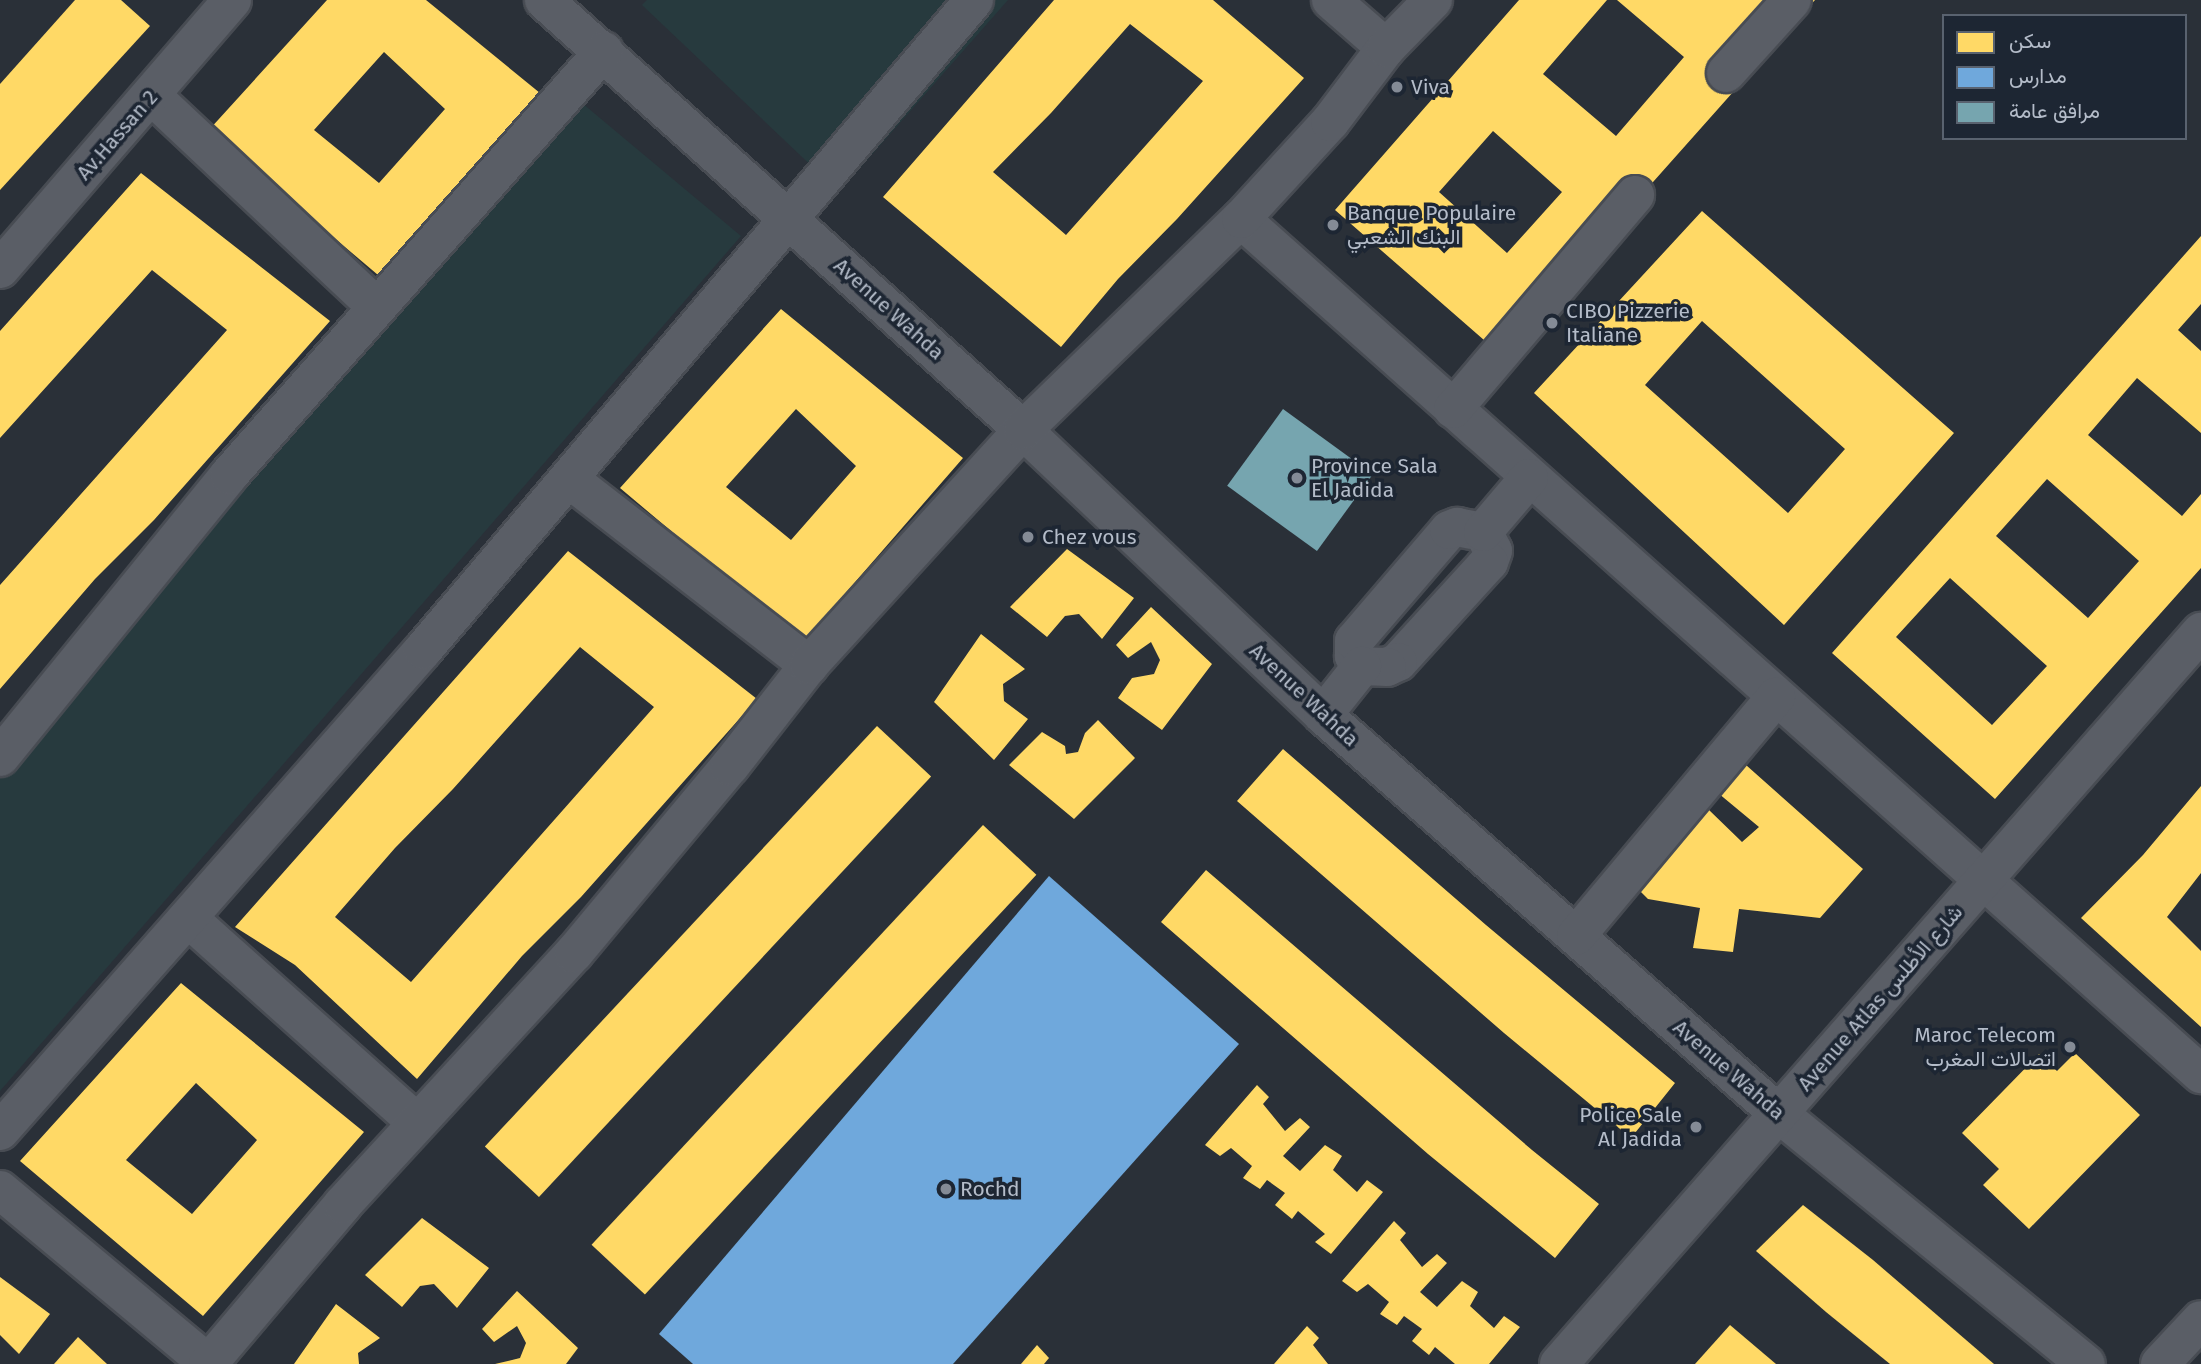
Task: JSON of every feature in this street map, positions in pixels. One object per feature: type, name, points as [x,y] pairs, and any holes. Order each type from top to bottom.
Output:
[{"type":"street","name":"Av.Hassan 2","points":[[0,269],[232,0]]},
{"type":"street","name":"Avenue Wahda","points":[[544,0],[604,51],[1023,430],[1323,715],[1778,1113],[2086,1364]]},
{"type":"street","points":[[0,1131],[569,479],[974,0]]},
{"type":"street","points":[[1331,0],[1387,48]]},
{"type":"street","points":[[0,1190],[208,1364],[416,1122],[574,953],[730,766],[809,665],[1023,430],[1241,219],[1330,122],[1387,48],[1433,0]]},
{"type":"street","points":[[1726,73],[1792,0]]},
{"type":"street","points":[[1,753],[229,475],[604,51]]},
{"type":"street","points":[[151,95],[376,306]]},
{"type":"street","points":[[1453,409],[1635,195]]},
{"type":"street","points":[[1241,219],[2201,1074]]},
{"type":"street","points":[[1483,532],[1529,478]]},
{"type":"street","points":[[569,479],[809,665]]},
{"type":"street","points":[[1457,527],[1483,532],[1493,551],[1489,562],[1398,662],[1387,667],[1363,666],[1354,656],[1354,641],[1449,530],[1457,527]]},
{"type":"street","name":"Avenue Atlas شارع الأطلس","points":[[1574,1359],[1778,1113],[2201,632]]},
{"type":"street","points":[[1323,715],[1363,666]]},
{"type":"street","points":[[1576,936],[1776,697]]},
{"type":"street","points":[[188,918],[416,1122]]},
{"type":"street","points":[[2160,1364],[2201,1320]]},
{"type":"green space","points":[[647,0],[1008,0],[839,192],[642,5]]},
{"type":"green space","points":[[576,98],[741,236],[0,1091],[0,740]]},
{"type":"building: سكن","points":[[75,0],[121,0],[150,26],[0,190],[0,84]]},
{"type":"building: سكن","points":[[327,0],[426,0],[551,102],[391,286],[208,131]],"holes":[[[384,52],[445,109],[379,183],[314,130]]]},
{"type":"building: سكن","points":[[1054,0],[1213,0],[1304,78],[1177,219],[1118,279],[1061,347],[883,197]],"holes":[[[1130,24],[1203,81],[1066,235],[993,172],[1051,113]]]},
{"type":"building: سكن","points":[[1519,0],[1607,0],[1543,74],[1616,136],[1684,57],[1617,0],[1815,0],[1500,354],[1335,210]],"holes":[[[1493,131],[1562,192],[1507,253],[1439,192]]]},
{"type":"building: سكن","points":[[141,173],[330,321],[154,520],[95,579],[0,689],[0,585],[227,330],[152,270],[0,438],[0,331]]},
{"type":"building: سكن","points":[[1702,211],[1954,433],[1784,625],[1534,393]],"holes":[[[1702,321],[1845,449],[1788,513],[1645,385]]]},
{"type":"building: سكن","points":[[2201,236],[2201,304],[2178,330],[2201,351],[2201,433],[2137,378],[2088,435],[2182,516],[2201,494],[2201,568],[1995,799],[1832,653]],"holes":[[[2047,479],[2139,561],[2088,618],[1996,536]],[[1950,578],[2047,666],[1992,725],[1896,637]]]},
{"type":"building: سكن","points":[[781,309],[963,458],[803,642],[620,488]],"holes":[[[796,409],[856,466],[791,540],[726,487]]]},
{"type":"building: سكن","points":[[1067,549],[1134,598],[1102,639],[1079,614],[1065,616],[1047,637],[1010,607]]},
{"type":"building: سكن","points":[[568,551],[757,699],[581,897],[522,956],[417,1079],[295,965],[235,927]],"holes":[[[580,647],[654,707],[411,982],[335,917]]]},
{"type":"building: سكن","points":[[1151,607],[1212,664],[1162,730],[1118,698],[1132,678],[1154,674],[1160,660],[1151,642],[1128,658],[1116,645]]},
{"type":"building: سكن","points":[[981,634],[1025,669],[1003,684],[1004,701],[1028,719],[994,760],[934,702]]},
{"type":"building: سكن","points":[[1098,720],[1135,758],[1074,819],[1009,765],[1042,732],[1065,746],[1066,754],[1078,752],[1085,733]]},
{"type":"building: سكن","points":[[877,726],[931,776],[539,1197],[485,1147]]},
{"type":"building: سكن","points":[[1283,749],[1486,925],[1675,1083],[1631,1138],[1504,1033],[1237,801]]},
{"type":"building: سكن","points":[[1746,765],[1863,869],[1820,918],[1739,909],[1733,952],[1693,948],[1700,908],[1648,899],[1637,888],[1708,809],[1742,842],[1759,827],[1718,793]]},
{"type":"building: سكن","points":[[2201,786],[2201,873],[2167,917],[2201,951],[2201,1027],[2081,918],[2143,855]]},
{"type":"building: سكن","points":[[983,825],[1036,875],[645,1295],[592,1245]]},
{"type":"building: سكن","points":[[1206,870],[1532,1150],[1599,1204],[1555,1258],[1428,1154],[1161,922]]},
{"type":"building: سكن","points":[[181,983],[364,1132],[203,1316],[20,1161]],"holes":[[[196,1083],[257,1140],[192,1214],[126,1160]]]},
{"type":"building: سكن","points":[[2075,1053],[2140,1115],[2029,1229],[1983,1185],[1999,1169],[1962,1133],[2039,1054],[2057,1071]]},
{"type":"building: سكن","points":[[1257,1085],[1269,1097],[1263,1104],[1285,1131],[1300,1118],[1310,1127],[1283,1156],[1300,1171],[1325,1145],[1342,1156],[1333,1170],[1357,1192],[1367,1180],[1383,1192],[1331,1254],[1315,1242],[1325,1234],[1298,1211],[1292,1219],[1275,1205],[1285,1193],[1267,1180],[1260,1189],[1243,1178],[1252,1166],[1231,1148],[1220,1156],[1205,1145]]},
{"type":"building: سكن","points":[[1803,1205],[1873,1260],[1994,1364],[1890,1364],[1826,1312],[1756,1251]]},
{"type":"building: سكن","points":[[422,1218],[489,1268],[457,1308],[434,1284],[420,1286],[402,1307],[365,1275]]},
{"type":"building: سكن","points":[[1394,1221],[1406,1233],[1400,1240],[1422,1267],[1437,1254],[1447,1263],[1420,1292],[1437,1307],[1462,1281],[1478,1292],[1470,1306],[1494,1328],[1504,1316],[1520,1327],[1489,1364],[1455,1364],[1435,1347],[1429,1355],[1412,1341],[1422,1329],[1404,1316],[1397,1325],[1380,1314],[1389,1302],[1368,1284],[1357,1292],[1342,1281]]},
{"type":"building: سكن","points":[[0,1277],[50,1314],[19,1354],[0,1335]]},
{"type":"building: سكن","points":[[517,1291],[578,1348],[566,1364],[495,1364],[520,1358],[526,1343],[517,1326],[494,1342],[482,1329]]},
{"type":"building: سكن","points":[[336,1304],[380,1338],[358,1353],[359,1364],[294,1364]]},
{"type":"building: سكن","points":[[1730,1325],[1776,1364],[1695,1364]]},
{"type":"building: سكن","points":[[1307,1326],[1319,1338],[1313,1345],[1328,1364],[1274,1364]]},
{"type":"building: سكن","points":[[78,1337],[107,1364],[54,1364]]},
{"type":"building: سكن","points":[[1037,1345],[1049,1358],[1044,1364],[1021,1364]]},
{"type":"building: مدارس","name":"Rochd","points":[[1049,876],[1239,1044],[953,1364],[693,1364],[659,1334]]},
{"type":"building: مرافق عامة","name":"Province Sala El Jadida","points":[[1283,409],[1373,474],[1317,551],[1227,486]]},
{"type":"place","name":"Viva","points":[[1397,87]]},
{"type":"place","name":"Banque Populaire البنك الشعبي","points":[[1333,225]]},
{"type":"place","name":"CIBO Pizzerie Italiane","points":[[1552,323]]},
{"type":"place","name":"Province Sala El Jadida","points":[[1297,478]]},
{"type":"place","name":"Chez vous","points":[[1028,537]]},
{"type":"place","name":"Maroc Telecom اتصالات المغرب","points":[[2070,1047]]},
{"type":"place","name":"Police Sale Al Jadida","points":[[1696,1127]]},
{"type":"place","name":"Rochd","points":[[946,1189]]}]
